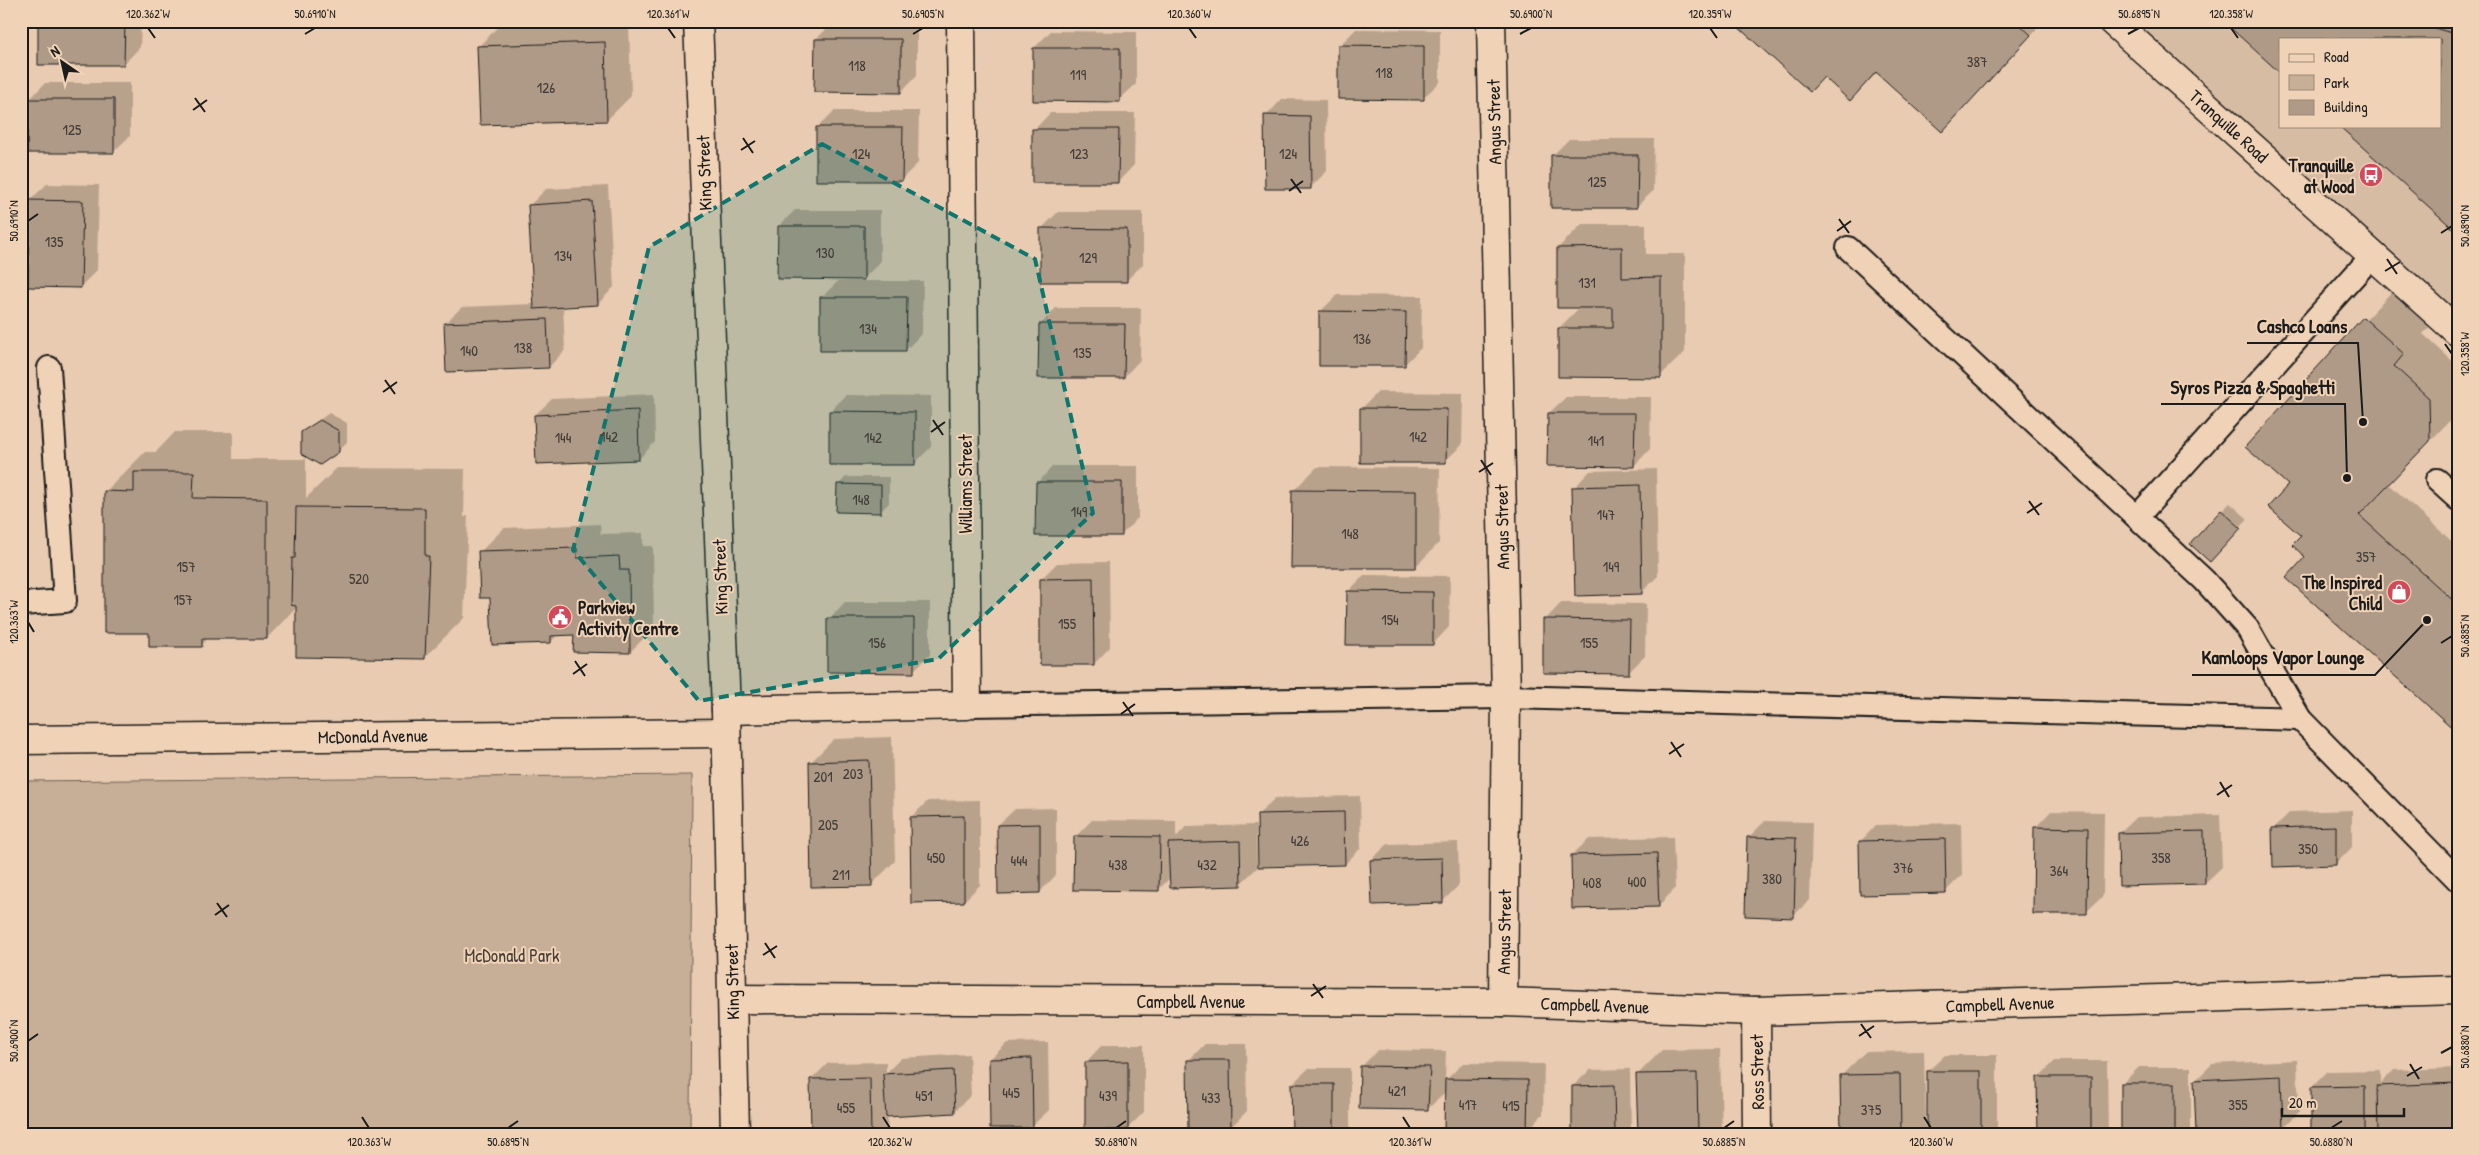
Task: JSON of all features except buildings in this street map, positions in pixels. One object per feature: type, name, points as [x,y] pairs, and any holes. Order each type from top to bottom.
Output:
[{"type":"street","name":"King Street","points":[[698,21],[725,722],[735,1134]]},
{"type":"street","name":"Williams Street","points":[[961,21],[966,705]]},
{"type":"street","name":"Angus Street","points":[[1491,21],[1506,697],[1503,1002]]},
{"type":"street","name":"Tranquille Road","points":[[2112,21],[2458,332]]},
{"type":"street","points":[[725,722],[966,705]]},
{"type":"street","name":"McDonald Avenue","points":[[21,740],[725,722]]},
{"type":"street","name":"Campbell Avenue","points":[[733,999],[1503,1002],[1756,1011],[2458,990]]},
{"type":"street","name":"Ross Street","points":[[1756,1011],[1757,1134]]},
{"type":"lane","points":[[1848,248],[2204,580],[2248,629],[2300,719],[2458,880]]},
{"type":"lane","points":[[2137,517],[2373,255]]},
{"type":"lane","points":[[21,604],[65,601],[49,368]]},
{"type":"lane","points":[[2437,480],[2458,499]]},
{"type":"lane","points":[[966,705],[1506,697],[2300,719]]},
{"type":"highlighted area","points":[[822,144],[1035,259],[1093,513],[938,659],[699,701],[573,550],[649,247]]},
{"type":"shaded area","points":[[2112,21],[2458,21],[2458,332]]},
{"type":"green space","name":"McDonald Park","points":[[692,775],[690,1134],[21,1134],[21,781]]},
{"type":"place","name":"Tranquille at Wood","points":[[2371,175]]},
{"type":"place","name":"Cashco Loans","points":[[2363,422]]},
{"type":"place","name":"Syros Pizza & Spaghetti","points":[[2347,478]]},
{"type":"place","name":"The Inspired Child","points":[[2399,592]]},
{"type":"place","name":"Parkview Activity Centre","points":[[560,617]]},
{"type":"place","name":"Kamloops Vapor Lounge","points":[[2427,620]]}]
